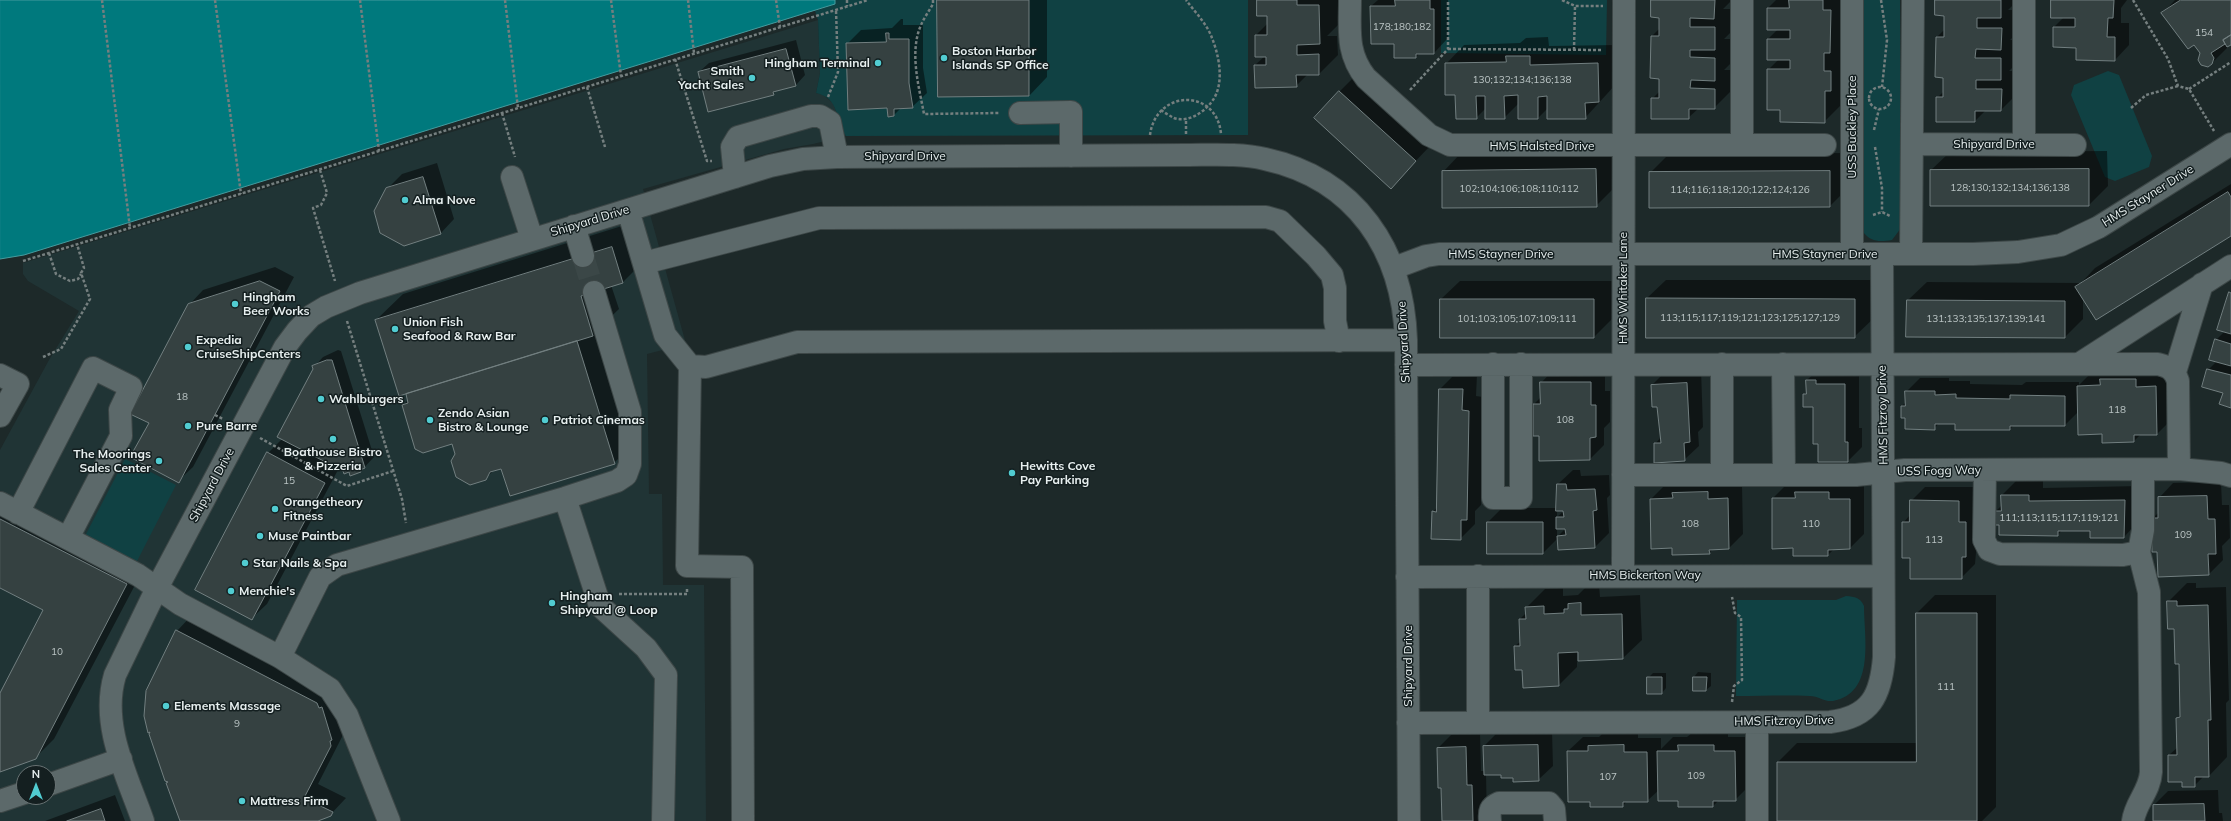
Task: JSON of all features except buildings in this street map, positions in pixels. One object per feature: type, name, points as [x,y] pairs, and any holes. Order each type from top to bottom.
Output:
[{"type":"street","name":"HMS Halsted Drive","points":[[1350,0],[1350,43],[1352,56],[1357,67],[1366,78],[1429,135],[1450,145],[1825,145]]},
{"type":"street","points":[[1742,0],[1742,145]]},
{"type":"street","name":"USS Buckley Place","points":[[1852,0],[1852,254]]},
{"type":"street","points":[[1911,254],[1913,0]]},
{"type":"street","points":[[2024,0],[2024,144]]},
{"type":"street","name":"HMS Whitaker Lane","points":[[1623,575],[1624,3]]},
{"type":"street","points":[[1020,113],[1071,112],[1071,156]]},
{"type":"street","points":[[734,166],[733,144],[742,135],[811,116],[820,116],[830,122],[837,157]]},
{"type":"street","name":"Shipyard Drive","points":[[1912,144],[2076,145]]},
{"type":"street","name":"HMS Stayner Drive","points":[[1394,268],[1426,256],[1439,254],[1911,254],[2018,252],[2061,245],[2099,227],[2229,145]]},
{"type":"street","name":"Shipyard Drive","points":[[143,821],[114,736],[109,705],[115,675],[157,588],[285,347],[311,316],[326,307],[360,293],[628,210],[734,166],[837,157],[1223,155],[1263,158],[1290,166],[1318,178],[1359,211],[1377,235],[1388,253],[1402,295],[1406,340],[1409,821]]},
{"type":"street","points":[[514,169],[532,239]]},
{"type":"street","points":[[628,210],[665,335],[690,366],[687,566],[742,567],[743,821]]},
{"type":"street","points":[[644,263],[819,218],[1266,217],[1280,221],[1316,256],[1332,275],[1335,288],[1335,321],[1339,341]]},
{"type":"street","points":[[574,226],[583,256]]},
{"type":"street","name":"HMS Fitzroy Drive","points":[[1408,723],[1756,722],[1845,720],[1861,713],[1873,701],[1879,688],[1884,656],[1882,254]]},
{"type":"street","points":[[2079,364],[2231,266]]},
{"type":"street","points":[[2175,372],[2202,284]]},
{"type":"street","points":[[280,656],[320,577],[325,572],[344,562],[565,498],[622,479],[629,470],[630,464],[631,422],[629,403],[594,292]]},
{"type":"street","points":[[690,366],[706,367],[797,342],[1406,340]]},
{"type":"street","points":[[1493,364],[1493,498],[1521,498],[1521,364]]},
{"type":"street","points":[[1722,364],[1722,475]]},
{"type":"street","points":[[1783,364],[1784,475]]},
{"type":"street","points":[[1406,365],[2158,364],[2170,368],[2175,372],[2178,381],[2179,469]]},
{"type":"street","points":[[68,538],[121,436],[120,410],[131,387],[93,368],[9,508],[138,574],[180,604],[280,656],[330,689],[347,715],[389,821]]},
{"type":"street","points":[[0,375],[18,384],[0,416]]},
{"type":"street","name":"USS Fogg Way","points":[[1623,475],[1856,475],[1883,472],[1984,470],[2179,469],[2220,473],[2231,476]]},
{"type":"street","points":[[1984,470],[1984,540],[1989,550],[2000,554],[2123,556],[2139,552]]},
{"type":"street","points":[[2132,821],[2136,806],[2148,786],[2151,772],[2149,592],[2139,552],[2143,530],[2143,470]]},
{"type":"street","points":[[565,498],[600,606],[646,648],[666,675],[663,821]]},
{"type":"street","name":"HMS Bickerton Way","points":[[1407,576],[1883,576]]},
{"type":"street","points":[[1478,576],[1478,722]]},
{"type":"street","points":[[1756,722],[1757,821]]},
{"type":"street","points":[[56,782],[121,759]]},
{"type":"street","points":[[0,802],[16,796]]},
{"type":"street","points":[[1490,821],[1489,813],[1492,807],[1499,803],[1549,803],[1554,809],[1555,821]]},
{"type":"path","points":[[102,0],[130,228]]},
{"type":"path","points":[[215,0],[241,194]]},
{"type":"path","points":[[360,0],[379,151]]},
{"type":"path","points":[[505,0],[518,108]]},
{"type":"path","points":[[612,0],[621,76]]},
{"type":"path","points":[[688,0],[694,53]]},
{"type":"path","points":[[776,0],[780,27]]},
{"type":"path","points":[[847,0],[847,6]]},
{"type":"path","points":[[23,261],[868,0]]},
{"type":"path","points":[[933,0],[933,4],[920,26],[917,44],[918,86],[924,114],[1020,113]]},
{"type":"path","points":[[1161,110],[1175,118],[1186,119],[1208,108],[1217,92],[1219,77],[1217,56],[1212,36],[1186,0]]},
{"type":"path","points":[[1396,105],[1448,49],[1448,0]]},
{"type":"path","points":[[1562,0],[1575,6],[1624,3]]},
{"type":"path","points":[[1881,0],[1887,40],[1882,87]]},
{"type":"path","points":[[2133,0],[2168,59],[2178,86]]},
{"type":"path","points":[[1574,50],[1575,6]]},
{"type":"path","points":[[820,116],[838,72],[836,10]]},
{"type":"path","points":[[1448,49],[1624,50]]},
{"type":"path","points":[[675,59],[707,161],[716,161],[734,166]]},
{"type":"path","points":[[2188,89],[2231,62]]},
{"type":"path","points":[[2131,108],[2146,94],[2178,86],[2188,89],[2214,131],[2229,145]]},
{"type":"path","points":[[587,87],[606,147]]},
{"type":"path","points":[[1882,87],[1890,91],[1892,100],[1887,107],[1879,109],[1871,105],[1869,96],[1874,89],[1882,87]]},
{"type":"path","points":[[1147,155],[1151,123],[1161,110],[1171,102],[1185,99],[1197,101],[1208,108],[1221,126],[1223,155]]},
{"type":"path","points":[[1874,135],[1879,109]]},
{"type":"path","points":[[502,113],[514,169]]},
{"type":"path","points":[[1874,145],[1882,188],[1882,212]]},
{"type":"path","points":[[320,170],[327,193],[321,205],[313,208],[337,287]]},
{"type":"path","points":[[49,253],[56,274],[70,281],[78,279],[84,268],[77,244]]},
{"type":"path","points":[[43,357],[61,349],[90,299],[81,273]]},
{"type":"path","points":[[345,313],[393,472],[412,542]]},
{"type":"path","points":[[215,414],[347,486],[393,472]]},
{"type":"path","points":[[597,598],[608,594],[687,594],[687,566]]},
{"type":"path","points":[[1732,576],[1732,606],[1735,613],[1741,617],[1742,680],[1734,686],[1732,691],[1732,722]]},
{"type":"shaded area","points":[[835,0],[1248,0],[1248,135],[846,136],[833,105],[824,96],[816,93],[820,73],[818,20],[815,11],[835,4]]},
{"type":"shaded area","points":[[1441,0],[1607,0],[1606,55],[1441,53]]},
{"type":"shaded area","points":[[1861,0],[1900,0],[1901,228],[1892,240],[1887,241],[1879,241],[1869,238],[1863,232]]},
{"type":"shaded area","points":[[818,20],[820,73],[816,93],[823,95],[833,103],[846,136],[784,149],[643,189],[686,344],[647,354],[649,494],[662,494],[663,585],[704,585],[706,821],[0,821],[0,450],[49,360],[79,311],[28,281],[23,274],[23,263]]},
{"type":"shaded area","points":[[2108,71],[2119,75],[2152,156],[2149,167],[2115,181],[2105,177],[2071,95],[2074,85]]},
{"type":"shaded area","points":[[125,459],[176,485],[133,569],[84,538]]},
{"type":"shaded area","points":[[1846,596],[1857,598],[1864,606],[1866,648],[1862,676],[1856,687],[1847,696],[1830,701],[1810,696],[1736,696],[1737,600],[1836,600]]},
{"type":"water","points":[[0,0],[835,0],[835,4],[24,255],[0,259]]},
{"type":"tunnel","points":[[583,256],[594,292]]},
{"type":"place","name":"Boston Harbor Islands SP Office","points":[[944,58]]},
{"type":"place","name":"Hingham Terminal","points":[[878,63]]},
{"type":"place","name":"Smith Yacht Sales","points":[[752,78]]},
{"type":"place","name":"Alma Nove","points":[[405,200]]},
{"type":"place","name":"Hingham Beer Works","points":[[235,304]]},
{"type":"place","name":"Union Fish Seafood & Raw Bar","points":[[395,329]]},
{"type":"place","name":"Expedia CruiseShipCenters","points":[[188,347]]},
{"type":"place","name":"Wahlburgers","points":[[321,399]]},
{"type":"place","name":"Zendo Asian Bistro & Lounge","points":[[430,420]]},
{"type":"place","name":"Patriot Cinemas","points":[[545,420]]},
{"type":"place","name":"Pure Barre","points":[[188,426]]},
{"type":"place","name":"Boathouse Bistro & Pizzeria","points":[[333,439]]},
{"type":"place","name":"The Moorings Sales Center","points":[[159,461]]},
{"type":"place","name":"Hewitts Cove Pay Parking","points":[[1012,473]]},
{"type":"place","name":"Orangetheory Fitness","points":[[275,509]]},
{"type":"place","name":"Muse Paintbar","points":[[260,536]]},
{"type":"place","name":"Star Nails & Spa","points":[[245,563]]},
{"type":"place","name":"Menchie's","points":[[231,591]]},
{"type":"place","name":"Hingham Shipyard @ Loop","points":[[552,603]]},
{"type":"place","name":"Elements Massage","points":[[166,706]]},
{"type":"place","name":"Mattress Firm","points":[[242,801]]}]
